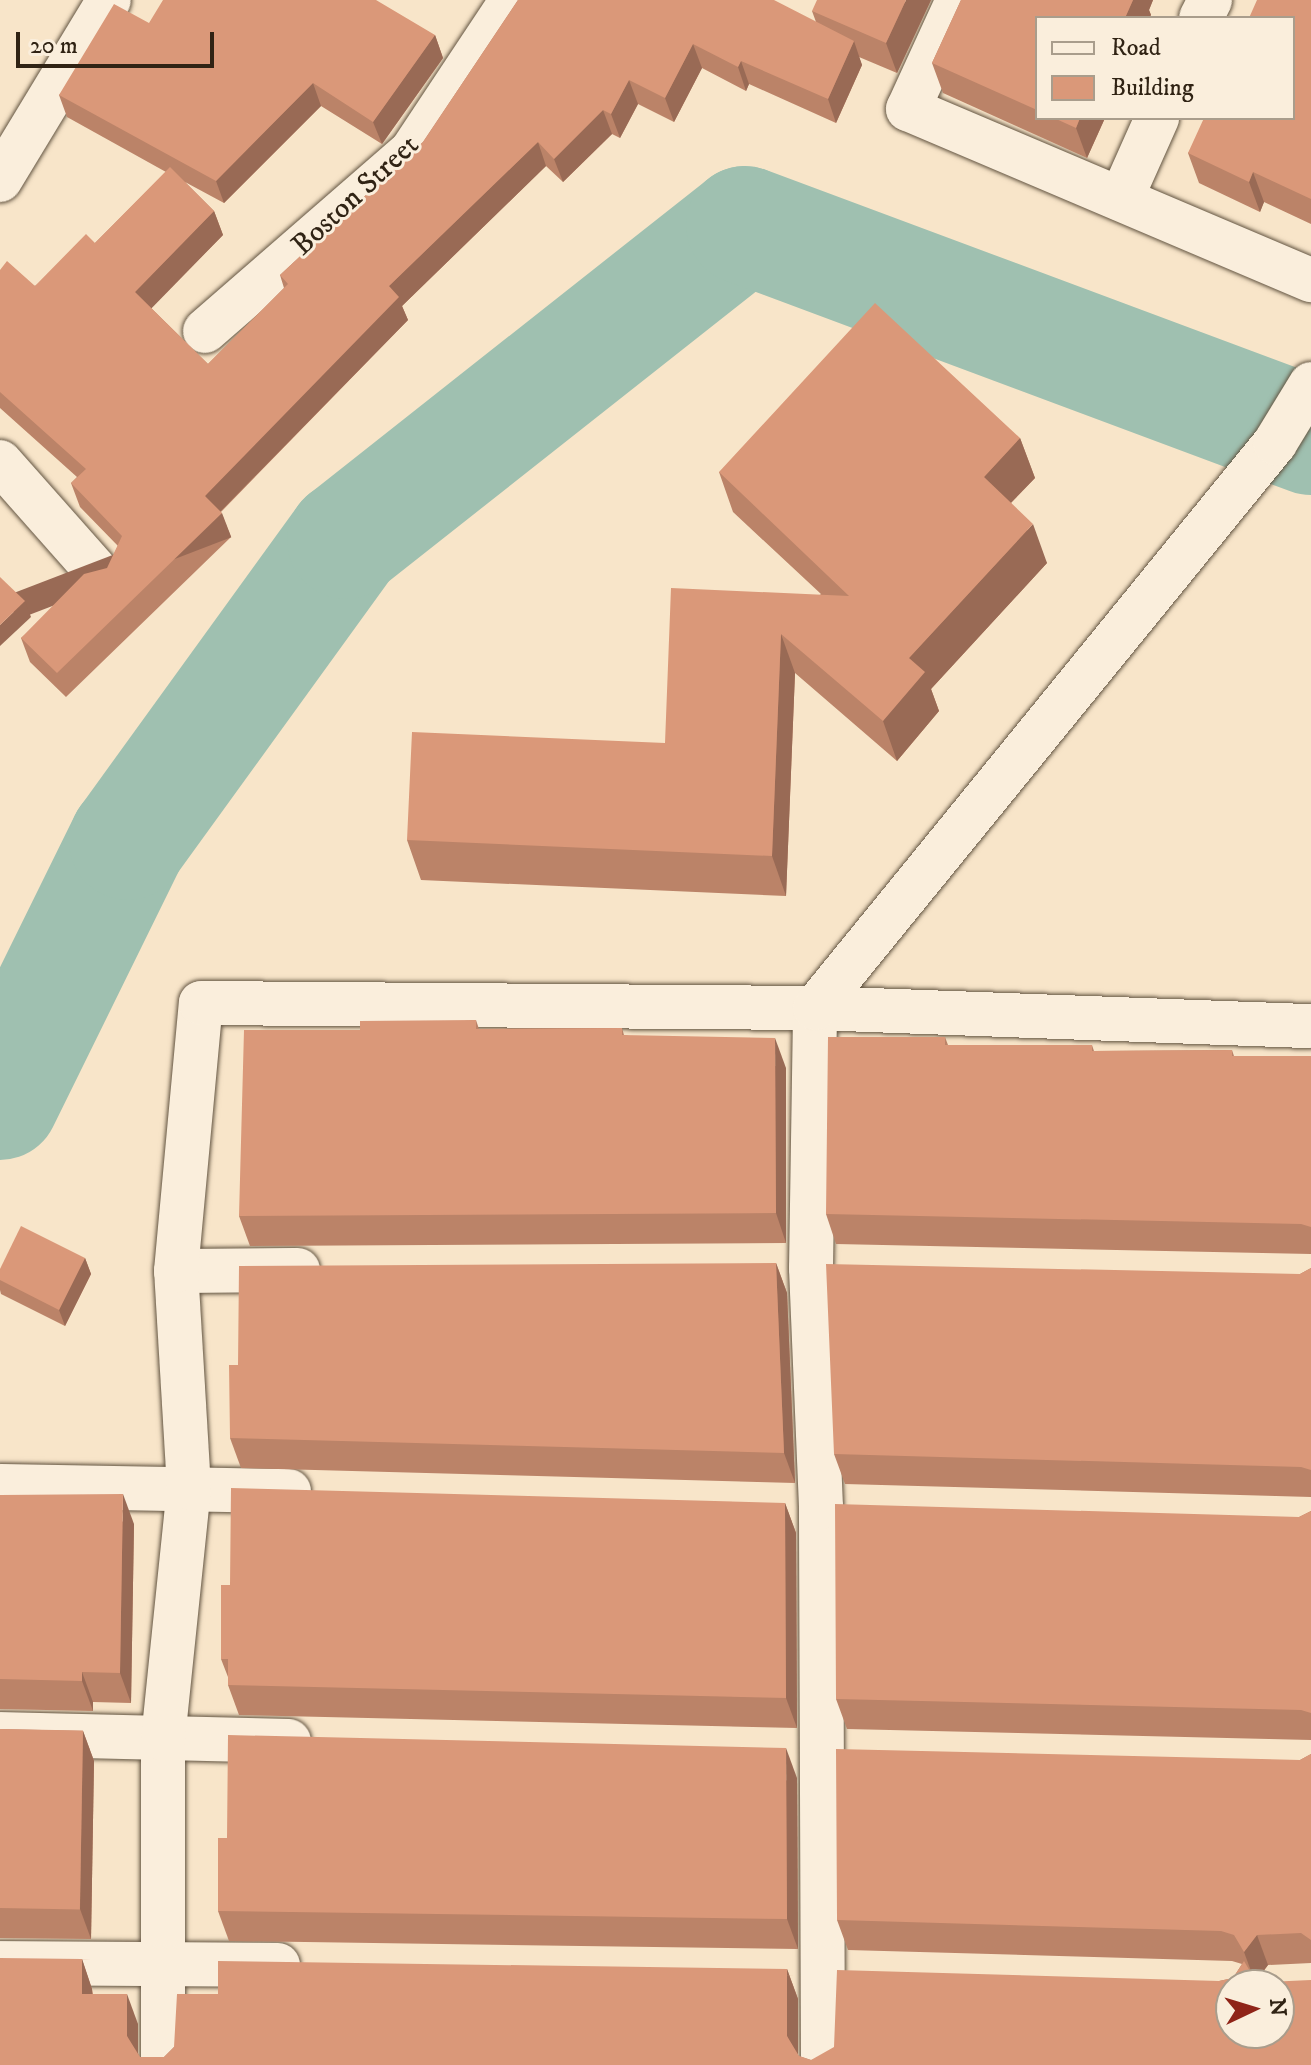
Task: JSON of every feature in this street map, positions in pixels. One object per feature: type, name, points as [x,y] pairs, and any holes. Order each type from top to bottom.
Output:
[{"type":"street","points":[[0,180],[109,0]]},
{"type":"street","points":[[958,0],[908,109],[1311,280]]},
{"type":"street","name":"Boston Street","points":[[205,331],[411,152],[510,1]]},
{"type":"street","points":[[1121,199],[1156,120]]},
{"type":"street","points":[[823,2065],[822,1974],[840,1753],[821,1507],[811,1268],[815,1008],[1275,443],[1311,384]]},
{"type":"street","points":[[7,484],[99,574]]},
{"type":"street","points":[[163,2065],[167,1963],[163,1739],[189,1488],[176,1271],[201,1003],[815,1008],[1311,1026]]},
{"type":"street","points":[[763,1268],[858,1269]]},
{"type":"street","points":[[176,1271],[335,1270]]},
{"type":"street","points":[[0,1486],[332,1492]]},
{"type":"street","points":[[774,1505],[869,1508]]},
{"type":"street","points":[[0,1734],[336,1742]]},
{"type":"street","points":[[777,1751],[840,1753]]},
{"type":"street","points":[[0,1963],[326,1966]]},
{"type":"street","points":[[774,1973],[869,1975]]},
{"type":"building","points":[[163,0],[376,0],[435,35],[373,122],[313,83],[216,181],[59,95],[114,4],[149,23]]},
{"type":"building","points":[[518,0],[774,0],[854,41],[828,99],[741,61],[738,67],[693,44],[665,98],[629,80],[611,114],[603,110],[554,159],[538,142],[389,286],[399,297],[205,496],[222,513],[57,673],[21,638],[84,574],[107,568],[122,536],[71,483],[86,469],[0,392],[0,270],[7,261],[35,286],[86,234],[95,243],[170,167],[214,211],[135,292],[208,364],[288,284],[280,275],[423,142]]},
{"type":"building","points":[[817,0],[906,0],[886,43],[812,11]]},
{"type":"building","points":[[961,0],[1133,0],[1126,16],[1035,16],[1035,109],[932,63]]},
{"type":"building","points":[[1257,0],[1311,0],[1311,199],[1253,172],[1249,182],[1188,153],[1203,120],[1295,120],[1295,16],[1250,16]]},
{"type":"building","points":[[1058,120],[1079,120],[1076,128]]},
{"type":"building","points":[[875,303],[1020,438],[984,477],[1033,524],[909,658],[925,672],[883,721],[781,634],[772,856],[407,840],[412,732],[665,743],[671,588],[849,596],[719,472]]},
{"type":"building","points":[[0,577],[25,601],[0,625]]},
{"type":"building","points":[[476,1020],[476,1029],[622,1028],[622,1035],[775,1038],[776,1213],[239,1216],[244,1030],[360,1030],[360,1021]]},
{"type":"building","points":[[828,1037],[945,1037],[945,1045],[1092,1045],[1092,1051],[1232,1050],[1232,1056],[1311,1056],[1311,1227],[1301,1224],[826,1214]]},
{"type":"building","points":[[21,1226],[85,1258],[59,1310],[0,1280],[0,1269]]},
{"type":"building","points":[[776,1263],[784,1453],[230,1438],[229,1365],[238,1365],[239,1266]]},
{"type":"building","points":[[826,1264],[1300,1274],[1311,1268],[1311,1470],[1301,1467],[834,1454]]},
{"type":"building","points":[[231,1488],[785,1503],[786,1698],[228,1685],[228,1659],[221,1659],[221,1585],[230,1585]]},
{"type":"building","points":[[123,1494],[120,1673],[82,1672],[82,1681],[0,1679],[0,1495]]},
{"type":"building","points":[[835,1504],[1299,1517],[1311,1511],[1311,1713],[1301,1710],[836,1699]]},
{"type":"building","points":[[0,1729],[83,1730],[80,1909],[0,1908]]},
{"type":"building","points":[[228,1735],[786,1748],[787,1919],[218,1911],[218,1838],[227,1838]]},
{"type":"building","points":[[836,1749],[1300,1760],[1311,1754],[1311,1940],[1301,1933],[1257,1935],[1244,1952],[1234,1935],[1221,1931],[837,1920]]},
{"type":"building","points":[[0,1958],[82,1959],[82,1994],[127,1994],[127,2036],[140,2057],[164,2057],[174,2047],[177,1994],[218,1994],[218,1961],[787,1969],[787,2036],[799,2056],[811,2060],[834,2047],[837,1970],[1215,1981],[1215,2049],[1295,2049],[1295,1981],[1311,1980],[1311,2065],[0,2065]]},
{"type":"waterway","points":[[0,1101],[128,841],[346,540],[745,225],[1311,436]]}]
